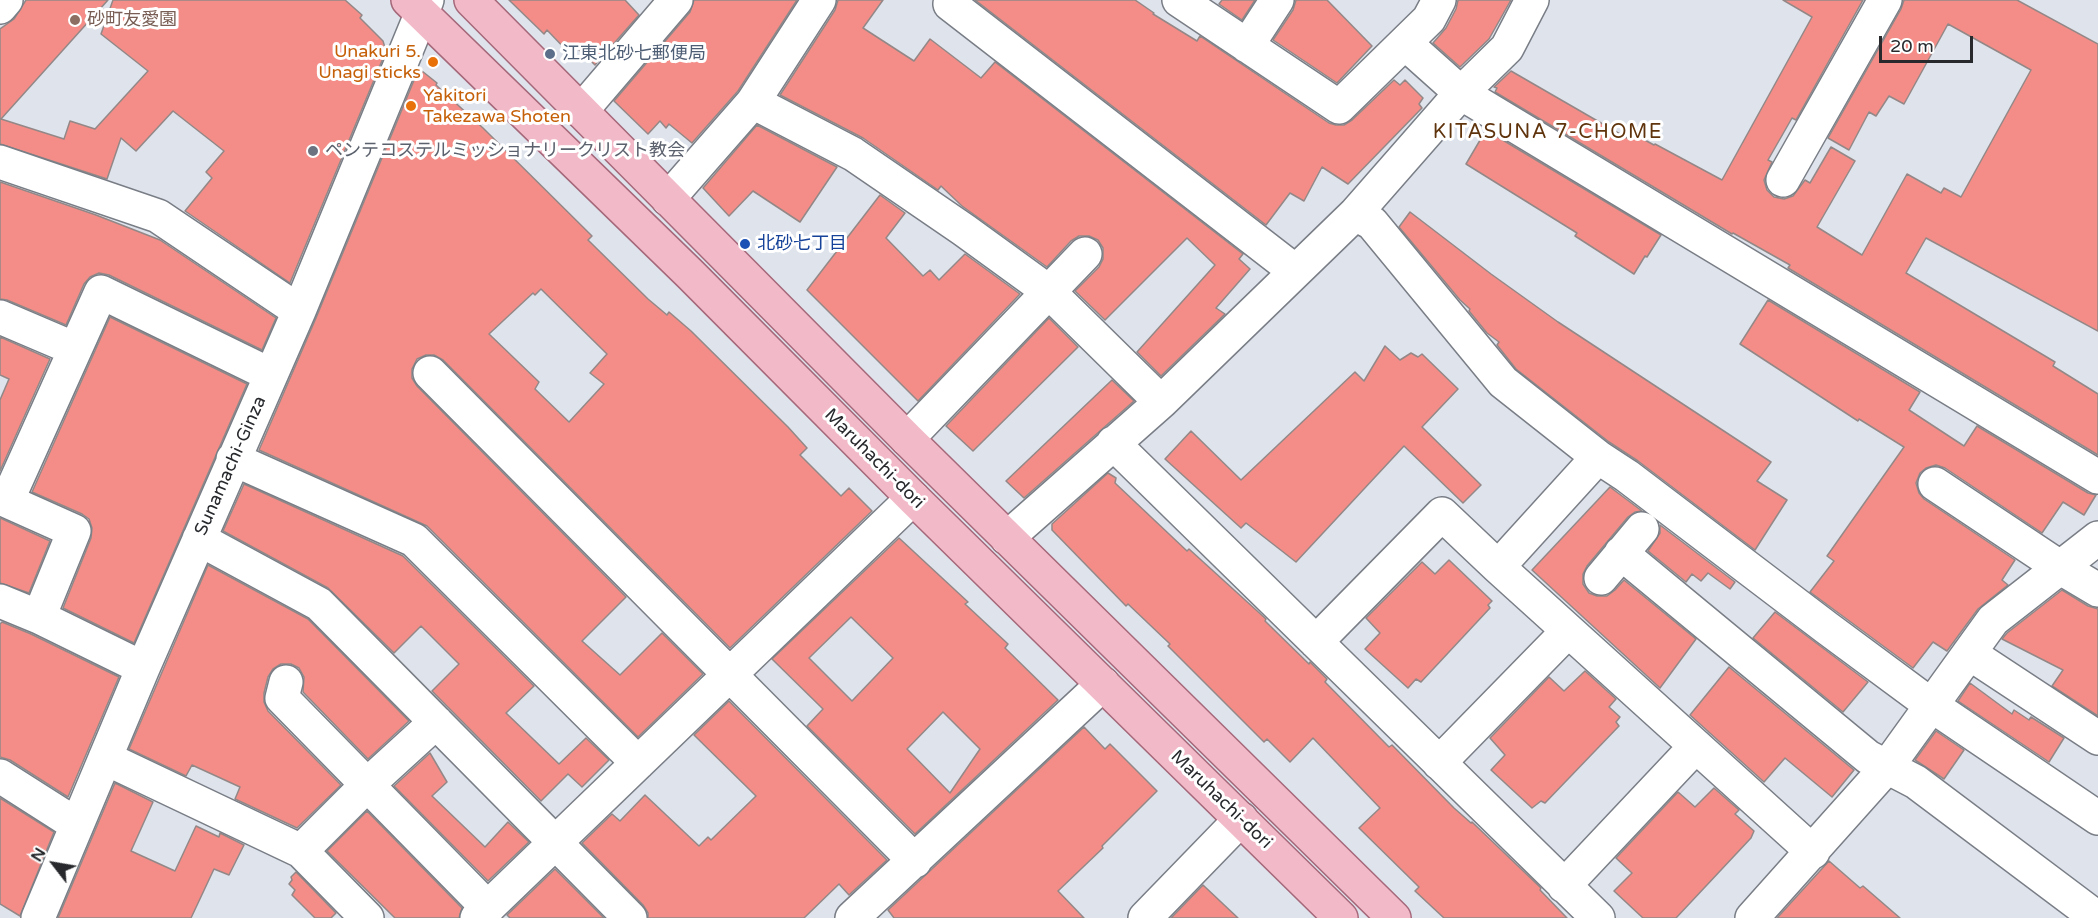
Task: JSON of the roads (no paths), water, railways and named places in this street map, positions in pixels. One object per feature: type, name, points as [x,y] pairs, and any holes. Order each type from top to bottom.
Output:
[{"type":"main road","name":"Maruhachi-dori","points":[[471,0],[907,439],[1394,918]]},
{"type":"main road","name":"Maruhachi-dori","points":[[419,4],[913,498],[1341,918]]},
{"type":"street","points":[[0,7],[6,0]]},
{"type":"street","points":[[581,111],[676,0]]},
{"type":"street","points":[[668,199],[753,102],[819,0]]},
{"type":"street","points":[[953,0],[950,4],[1295,271]]},
{"type":"street","points":[[1179,0],[1339,107],[1428,19],[1439,0]]},
{"type":"street","points":[[1247,46],[1277,0]]},
{"type":"street","points":[[1007,538],[1161,402],[1354,214],[1461,93],[1507,48],[1532,0]]},
{"type":"street","points":[[1783,180],[1885,0]]},
{"type":"street","name":"Sunamachi-Ginza","points":[[38,918],[143,668],[299,311],[419,4]]},
{"type":"street","points":[[1405,43],[1461,93],[2098,477]]},
{"type":"street","points":[[753,102],[853,154],[1048,291],[1161,402]]},
{"type":"street","points":[[0,162],[158,216],[299,311]]},
{"type":"street","points":[[1354,214],[1372,223],[1503,382],[1598,457],[1627,476],[1931,705],[2098,818]]},
{"type":"street","points":[[907,439],[1085,254]]},
{"type":"street","points":[[39,617],[74,531],[7,501],[101,292],[271,375]]},
{"type":"street","points":[[0,317],[75,349]]},
{"type":"street","points":[[430,373],[915,861]]},
{"type":"street","points":[[1113,443],[1598,918]]},
{"type":"street","points":[[1498,567],[1598,457]]},
{"type":"street","points":[[234,459],[414,540],[638,763]]},
{"type":"street","points":[[1935,484],[2098,590]]},
{"type":"street","points":[[286,682],[282,698],[367,785],[482,913],[913,498]]},
{"type":"street","points":[[1316,642],[1442,514],[1813,852]]},
{"type":"street","points":[[1642,529],[1611,565],[1868,757],[1916,782],[2097,918]]},
{"type":"street","points":[[1752,918],[1887,767],[1993,620],[2098,538]]},
{"type":"street","points":[[199,539],[319,604],[630,918]]},
{"type":"street","points":[[0,601],[39,617],[143,668]]},
{"type":"street","points":[[1439,763],[1569,631]]},
{"type":"street","points":[[1969,653],[2098,738]]},
{"type":"street","points":[[852,918],[1103,684]]},
{"type":"street","points":[[301,851],[367,785],[436,722]]},
{"type":"street","points":[[1564,886],[1696,746]]},
{"type":"street","points":[[105,758],[301,851],[367,918]]},
{"type":"street","points":[[0,776],[77,825]]},
{"type":"street","points":[[1145,918],[1241,819]]},
{"type":"place","name":"砂町友愛園","points":[[75,20]]},
{"type":"place","name":"江東北砂七郵便局","points":[[550,54]]},
{"type":"place","name":"Unakuri 5. Unagi sticks","points":[[433,62]]},
{"type":"place","name":"Yakitori Takezawa Shoten","points":[[411,106]]},
{"type":"place","name":"ペンテコステルミッショナリークリスト教会","points":[[313,151]]},
{"type":"place","name":"北砂七丁目","points":[[745,244]]},
{"type":"district","name":"KITASUNA 7-CHOME","points":[[1548,133]]}]
